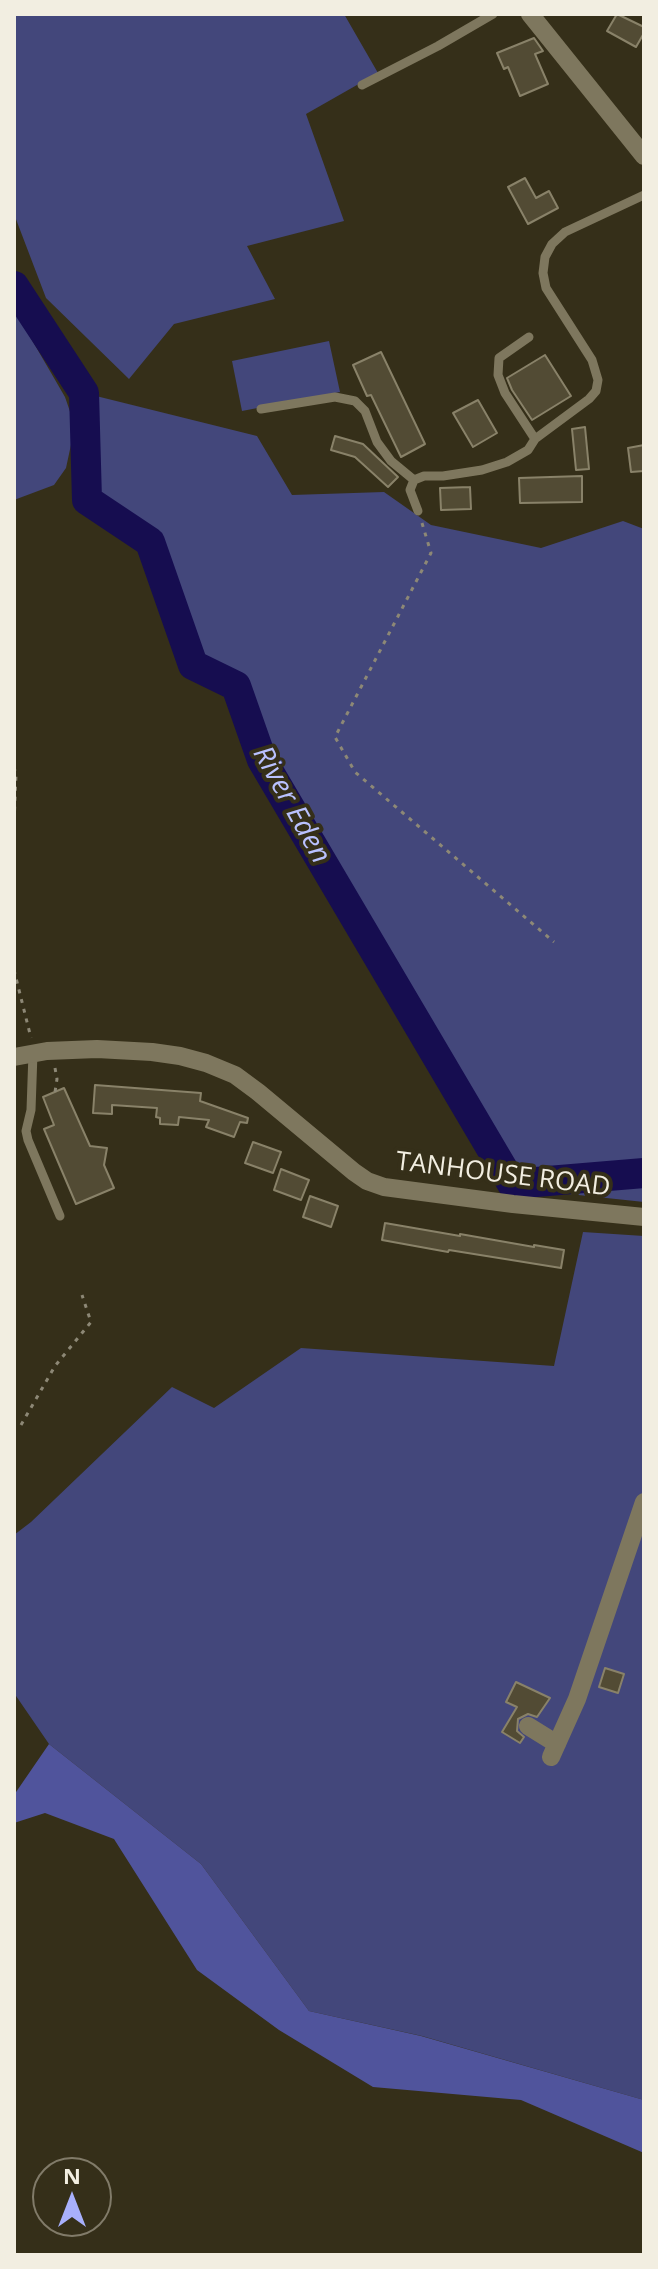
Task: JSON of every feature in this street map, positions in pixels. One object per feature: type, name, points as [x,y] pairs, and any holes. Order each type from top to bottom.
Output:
[{"type":"street","points":[[530,14],[644,156]]},
{"type":"street","name":"TANHOUSE ROAD","points":[[14,1057],[32,1047],[118,1049],[180,1056],[235,1075],[354,1172],[384,1187],[644,1217]]},
{"type":"street","points":[[528,1726],[554,1751],[577,1699],[644,1502]]},
{"type":"lane","points":[[362,85],[493,14]]},
{"type":"lane","points":[[418,511],[410,490],[414,480],[424,476],[482,470],[507,462],[528,450],[535,439],[589,399],[598,385],[597,370],[546,288],[543,273],[545,257],[552,244],[565,232],[644,195]]},
{"type":"lane","points":[[529,337],[499,358],[498,375],[505,393],[535,439]]},
{"type":"lane","points":[[261,409],[335,397],[355,401],[365,411],[377,442],[391,461],[414,480]]},
{"type":"lane","points":[[32,1047],[31,1110],[26,1131],[60,1216]]},
{"type":"path","points":[[418,511],[431,553],[335,737],[355,772],[554,942]]},
{"type":"path","points":[[14,767],[14,825]]},
{"type":"path","points":[[14,970],[32,1047]]},
{"type":"path","points":[[54,1064],[57,1079],[55,1092]]},
{"type":"path","points":[[21,1425],[55,1366],[91,1322],[82,1295]]},
{"type":"shaded area","points":[[14,14],[344,14],[378,73],[306,114],[344,221],[247,246],[275,299],[174,324],[129,379],[46,298],[14,214]]},
{"type":"shaded area","points":[[14,309],[65,397],[75,426],[66,468],[54,485],[14,500]]},
{"type":"shaded area","points":[[329,341],[340,392],[242,411],[232,361]]},
{"type":"shaded area","points":[[84,393],[257,436],[292,495],[384,492],[431,525],[541,548],[623,521],[644,529],[644,1202],[512,1184],[262,760],[236,686],[193,665],[150,542],[87,500]]},
{"type":"shaded area","points":[[583,1232],[644,1236],[644,2100],[422,2036],[309,2011],[201,1864],[49,1744],[14,1693],[14,1535],[172,1387],[214,1408],[301,1348],[554,1366]]},
{"type":"shaded area","points":[[49,1744],[201,1864],[309,2011],[421,2036],[644,2100],[644,2153],[521,2100],[373,2087],[279,2030],[197,1970],[114,1839],[45,1813],[14,1823],[14,1795]]},
{"type":"building","points":[[617,14],[644,27],[636,47],[607,31]]},
{"type":"building","points":[[534,38],[543,51],[535,54],[548,84],[520,96],[508,67],[504,69],[497,53]]},
{"type":"building","points":[[525,178],[536,198],[549,191],[558,208],[528,224],[508,187]]},
{"type":"building","points":[[381,352],[425,444],[401,457],[353,365]]},
{"type":"building","points":[[545,355],[571,396],[532,420],[507,378]]},
{"type":"building","points":[[478,400],[497,433],[473,447],[453,413]]},
{"type":"building","points":[[585,427],[589,469],[576,470],[572,429]]},
{"type":"building","points":[[335,436],[363,444],[398,477],[388,487],[355,457],[331,450]]},
{"type":"building","points":[[644,445],[644,471],[631,472],[628,448]]},
{"type":"building","points":[[582,476],[582,502],[520,503],[519,478]]},
{"type":"building","points":[[470,487],[471,509],[441,510],[440,488]]},
{"type":"building","points":[[95,1085],[201,1093],[200,1101],[248,1118],[247,1123],[240,1122],[234,1137],[206,1127],[209,1120],[179,1117],[178,1125],[160,1124],[160,1118],[156,1117],[157,1108],[112,1105],[112,1114],[93,1113]]},
{"type":"building","points":[[64,1088],[90,1146],[107,1148],[104,1165],[114,1188],[76,1204],[44,1129],[54,1125],[43,1097]]},
{"type":"building","points":[[253,1142],[281,1152],[273,1173],[245,1163]]},
{"type":"building","points":[[281,1169],[309,1180],[301,1200],[274,1190]]},
{"type":"building","points":[[310,1196],[338,1206],[331,1227],[303,1217]]},
{"type":"building","points":[[385,1223],[564,1250],[561,1268],[382,1240]]},
{"type":"building","points":[[605,1668],[624,1674],[618,1693],[599,1687]]},
{"type":"building","points":[[516,1682],[550,1698],[537,1717],[528,1714],[518,1719],[517,1731],[524,1737],[520,1743],[502,1732],[517,1707],[506,1702]]},
{"type":"waterway","name":"River Eden","points":[[14,286],[84,393],[87,500],[150,542],[193,665],[236,686],[262,760],[512,1184],[644,1173]]}]
